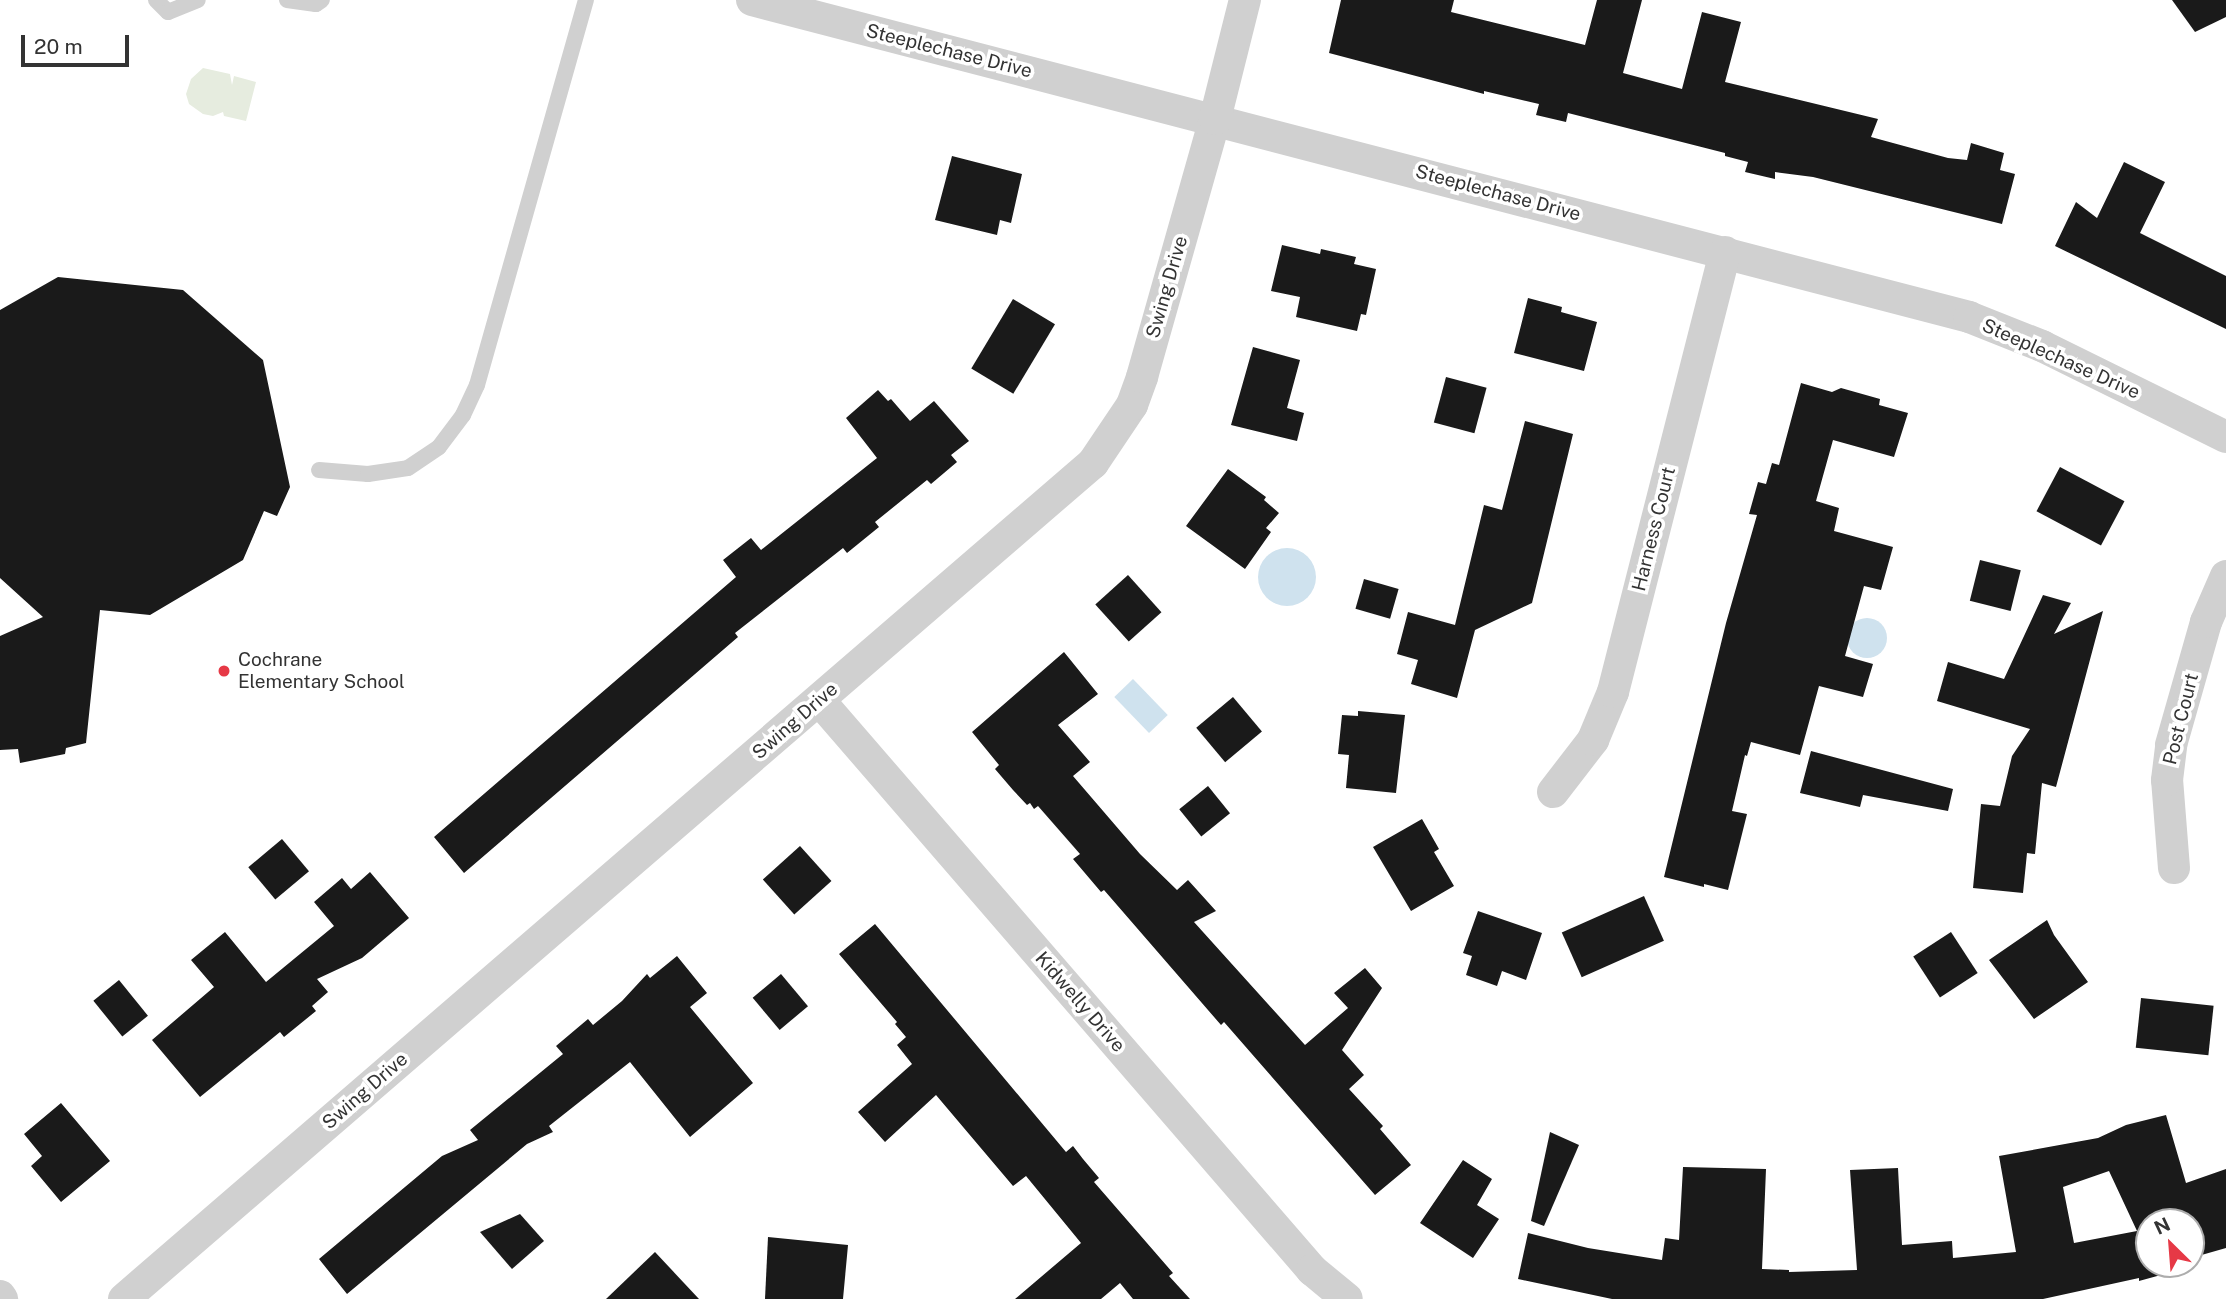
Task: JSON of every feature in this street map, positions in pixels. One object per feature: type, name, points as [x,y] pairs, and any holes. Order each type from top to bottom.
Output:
[{"type":"street","name":"Steeplechase Drive","points":[[752,0],[1969,317],[2042,346],[2226,437]]},
{"type":"street","name":"Swing Drive","points":[[124,1299],[1093,463],[1132,405],[1142,377],[1216,119],[1245,0]]},
{"type":"street","name":"Harness Court","points":[[1553,792],[1593,740],[1613,692],[1725,252]]},
{"type":"street","name":"Post Court","points":[[2175,868],[2167,780],[2171,745],[2206,622],[2226,576]]},
{"type":"street","name":"Kidwelly Drive","points":[[819,701],[1312,1270],[1347,1299]]},
{"type":"lane","points":[[162,6],[198,0]]},
{"type":"lane","points":[[287,0],[316,4],[322,0]]},
{"type":"lane","points":[[319,470],[368,474],[408,468],[439,447],[463,415],[477,385],[586,0]]},
{"type":"shaded area","points":[[203,68],[230,74],[232,85],[234,76],[256,82],[246,121],[224,116],[223,112],[213,116],[203,114],[189,104],[186,94],[191,79]]},
{"type":"water","points":[[1281,548],[1293,548],[1308,556],[1316,571],[1316,583],[1308,598],[1293,606],[1281,606],[1266,598],[1258,583],[1258,571],[1266,556]]},
{"type":"water","points":[[1867,618],[1881,624],[1887,638],[1881,652],[1867,658],[1853,652],[1847,638],[1853,624]]},
{"type":"water","points":[[1133,679],[1168,715],[1149,733],[1114,697]]},
{"type":"building","points":[[1341,0],[1454,0],[1451,12],[1585,45],[1597,0],[1642,0],[1623,73],[1682,89],[1702,12],[1741,22],[1725,82],[1878,119],[1871,137],[1948,158],[1967,160],[1971,143],[2004,153],[2000,170],[2015,174],[2002,224],[1813,177],[1775,172],[1775,179],[1745,172],[1748,162],[1725,156],[1725,153],[1568,113],[1566,122],[1536,115],[1539,104],[1484,91],[1484,94],[1329,53]]},
{"type":"building","points":[[2172,0],[2226,0],[2226,17],[2195,32]]},
{"type":"building","points":[[952,156],[1022,174],[1011,223],[1000,220],[997,235],[935,220]]},
{"type":"building","points":[[2124,162],[2165,182],[2140,233],[2226,276],[2226,329],[2055,246],[2076,202],[2097,218]]},
{"type":"building","points":[[1282,245],[1320,254],[1321,249],[1356,257],[1354,264],[1376,269],[1366,315],[1361,314],[1357,331],[1296,317],[1300,297],[1271,291]]},
{"type":"building","points":[[58,277],[183,290],[263,360],[290,487],[277,516],[264,511],[243,560],[150,615],[100,610],[86,743],[66,748],[65,754],[20,763],[18,749],[0,750],[0,636],[43,617],[0,578],[0,310]]},
{"type":"building","points":[[1528,298],[1562,307],[1561,312],[1597,322],[1584,371],[1514,353]]},
{"type":"building","points":[[1013,299],[1055,324],[1013,394],[971,368]]},
{"type":"building","points":[[1253,347],[1300,360],[1287,408],[1304,413],[1297,441],[1231,425]]},
{"type":"building","points":[[1446,377],[1487,388],[1474,433],[1434,422]]},
{"type":"building","points":[[1801,383],[1832,392],[1841,388],[1880,399],[1879,405],[1908,413],[1894,457],[1833,440],[1816,501],[1839,508],[1834,531],[1893,547],[1881,590],[1864,586],[1845,656],[1873,664],[1863,697],[1819,686],[1800,755],[1751,742],[1747,756],[1745,755],[1732,811],[1747,814],[1728,890],[1704,884],[1704,887],[1664,877],[1726,623],[1757,515],[1749,514],[1758,482],[1766,484],[1772,463],[1779,465]]},
{"type":"building","points":[[878,390],[888,401],[891,399],[910,421],[934,401],[969,441],[951,455],[957,462],[931,484],[927,480],[875,522],[879,527],[847,553],[843,548],[735,633],[738,637],[464,873],[434,837],[736,577],[723,560],[751,538],[761,550],[877,458],[846,418]]},
{"type":"building","points":[[1525,421],[1573,434],[1532,603],[1475,630],[1457,698],[1411,684],[1418,660],[1397,654],[1408,612],[1455,625],[1484,505],[1502,510]]},
{"type":"building","points":[[2060,467],[2124,501],[2101,545],[2037,511]]},
{"type":"building","points":[[1228,469],[1266,497],[1264,500],[1279,513],[1266,528],[1271,532],[1245,569],[1186,526]]},
{"type":"building","points":[[1980,560],[2021,570],[2011,611],[1970,601]]},
{"type":"building","points":[[1128,575],[1161,612],[1129,642],[1095,604]]},
{"type":"building","points":[[1364,579],[1399,589],[1390,619],[1355,609]]},
{"type":"building","points":[[2043,595],[2071,603],[2054,634],[2103,611],[2056,787],[2042,783],[2035,854],[2027,853],[2023,893],[1973,888],[1981,804],[2000,806],[2012,756],[2030,729],[1937,701],[1948,662],[2004,679]]},
{"type":"building","points":[[1064,652],[1098,694],[1058,725],[1090,762],[1073,776],[1140,854],[1177,890],[1188,880],[1216,911],[1194,922],[1305,1045],[1348,1008],[1334,993],[1365,968],[1382,988],[1342,1050],[1364,1075],[1349,1089],[1383,1126],[1380,1129],[1411,1165],[1375,1195],[1224,1022],[1221,1025],[1104,890],[1101,892],[1073,859],[1080,854],[1038,806],[1034,809],[1030,803],[1027,805],[1013,790],[995,769],[999,765],[972,732]]},
{"type":"building","points":[[1233,697],[1262,731],[1225,762],[1196,728]]},
{"type":"building","points":[[1358,711],[1405,715],[1396,793],[1346,788],[1349,755],[1338,754],[1342,715],[1358,716]]},
{"type":"building","points":[[1811,751],[1953,789],[1948,811],[1863,795],[1860,807],[1800,793]]},
{"type":"building","points":[[1208,786],[1230,813],[1201,836],[1179,809]]},
{"type":"building","points":[[1422,819],[1439,849],[1434,852],[1454,886],[1411,911],[1373,847]]},
{"type":"building","points":[[282,839],[309,871],[275,899],[248,867]]},
{"type":"building","points":[[800,846],[831,881],[794,914],[763,879]]},
{"type":"building","points":[[370,872],[409,918],[362,958],[317,979],[328,992],[312,1006],[316,1011],[284,1037],[280,1032],[200,1097],[152,1040],[214,987],[191,960],[225,932],[266,982],[334,926],[314,902],[342,878],[351,889]]},
{"type":"building","points":[[1644,896],[1664,941],[1582,977],[1562,933]]},
{"type":"building","points":[[1478,911],[1542,933],[1526,980],[1502,971],[1497,986],[1466,975],[1472,956],[1463,953]]},
{"type":"building","points":[[2047,920],[2054,935],[2088,982],[2034,1019],[1989,960]]},
{"type":"building","points":[[875,924],[1066,1152],[1073,1146],[1099,1178],[1094,1182],[1173,1273],[1169,1276],[1190,1299],[1133,1299],[1120,1283],[1101,1299],[1015,1299],[1081,1243],[1026,1176],[1013,1186],[936,1095],[885,1142],[858,1112],[912,1064],[897,1045],[906,1037],[895,1024],[897,1022],[839,954]]},
{"type":"building","points":[[1951,932],[1978,973],[1940,998],[1913,957]]},
{"type":"building","points":[[677,956],[707,993],[690,1007],[753,1083],[690,1137],[630,1062],[549,1126],[553,1132],[527,1144],[347,1294],[319,1259],[442,1156],[478,1140],[470,1130],[563,1054],[556,1046],[588,1019],[593,1025],[622,1001],[647,974],[650,978]]},
{"type":"building","points":[[781,974],[808,1006],[780,1030],[753,998]]},
{"type":"building","points":[[119,980],[148,1016],[122,1037],[93,1001]]},
{"type":"building","points":[[2141,998],[2214,1006],[2208,1055],[2136,1048]]},
{"type":"building","points":[[61,1103],[110,1161],[61,1202],[31,1166],[42,1156],[24,1134]]},
{"type":"building","points":[[2166,1115],[2186,1183],[2226,1169],[2226,1248],[2205,1254],[2205,1208],[2135,1208],[2135,1227],[2109,1171],[2063,1187],[2074,1243],[2135,1231],[2135,1278],[2139,1278],[2043,1299],[1612,1299],[1518,1279],[1528,1233],[1588,1248],[1662,1260],[1665,1238],[1679,1240],[1683,1167],[1766,1169],[1762,1269],[1789,1272],[1857,1270],[1850,1170],[1898,1168],[1902,1245],[1952,1241],[1953,1258],[2016,1252],[1999,1156],[2098,1138],[2126,1125]]},
{"type":"building","points":[[1550,1132],[1579,1145],[1544,1226],[1531,1221]]},
{"type":"building","points":[[1463,1160],[1492,1179],[1477,1205],[1499,1219],[1473,1258],[1420,1223]]},
{"type":"building","points":[[520,1214],[544,1241],[512,1269],[480,1232]]},
{"type":"building","points":[[768,1237],[848,1245],[843,1299],[765,1299]]},
{"type":"building","points":[[655,1252],[699,1299],[606,1299]]},
{"type":"place","name":"Cochrane Elementary School","points":[[224,671]]}]
